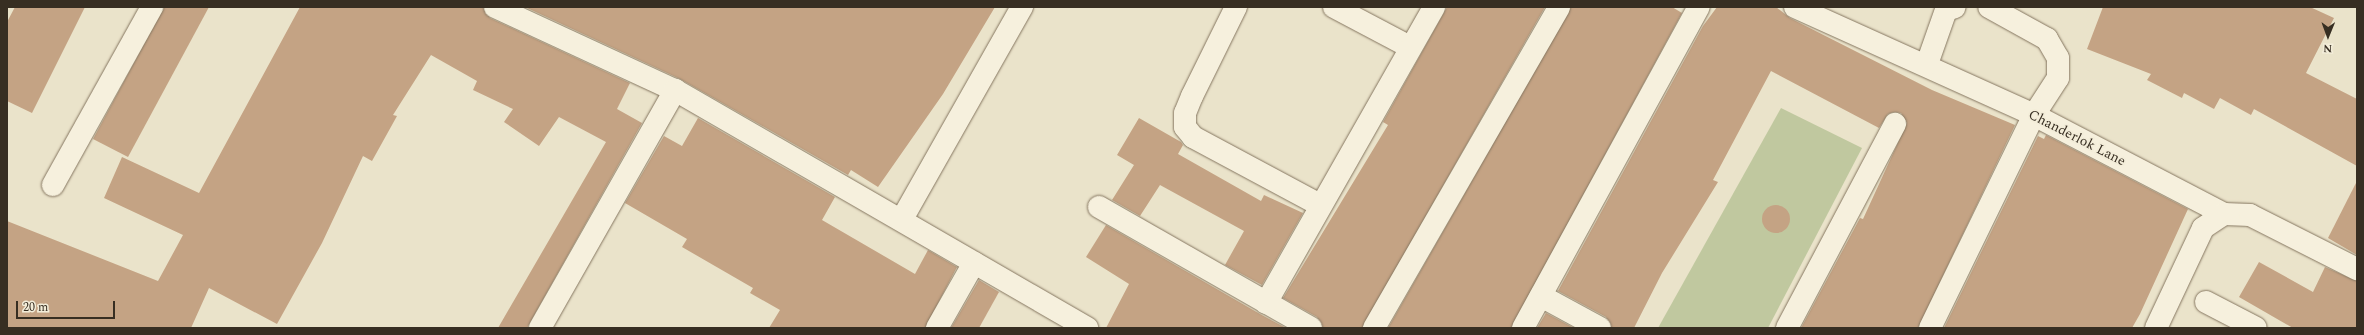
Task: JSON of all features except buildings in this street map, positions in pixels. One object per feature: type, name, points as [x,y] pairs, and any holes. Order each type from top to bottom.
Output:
[{"type":"street","points":[[53,185],[152,7]]},
{"type":"street","points":[[495,7],[675,90],[902,219],[974,263],[1087,328]]},
{"type":"street","points":[[902,219],[1022,7]]},
{"type":"street","points":[[1236,7],[1192,96],[1185,113],[1185,128],[1193,138],[1320,205]]},
{"type":"street","points":[[1334,7],[1410,47]]},
{"type":"street","points":[[1266,303],[1320,205],[1434,7]]},
{"type":"street","points":[[1374,328],[1559,7]]},
{"type":"street","points":[[1523,328],[1699,7]]},
{"type":"street","name":"Chanderlok Lane","points":[[1795,7],[1927,64],[2034,115],[2224,214],[2250,215],[2357,269]]},
{"type":"street","points":[[1927,64],[1946,10],[1955,7]]},
{"type":"street","points":[[1930,328],[2034,115],[2058,78],[2058,58],[2047,39],[1989,7]]},
{"type":"street","points":[[540,328],[675,90]]},
{"type":"street","points":[[1787,328],[1895,124]]},
{"type":"street","points":[[1099,207],[1311,328]]},
{"type":"street","points":[[2156,328],[2203,228],[2224,214]]},
{"type":"street","points":[[937,328],[974,263]]},
{"type":"street","points":[[1541,296],[1600,328]]},
{"type":"street","points":[[2206,302],[2256,328]]},
{"type":"green space","points":[[1781,108],[1862,148],[1768,328],[1658,328]]}]
